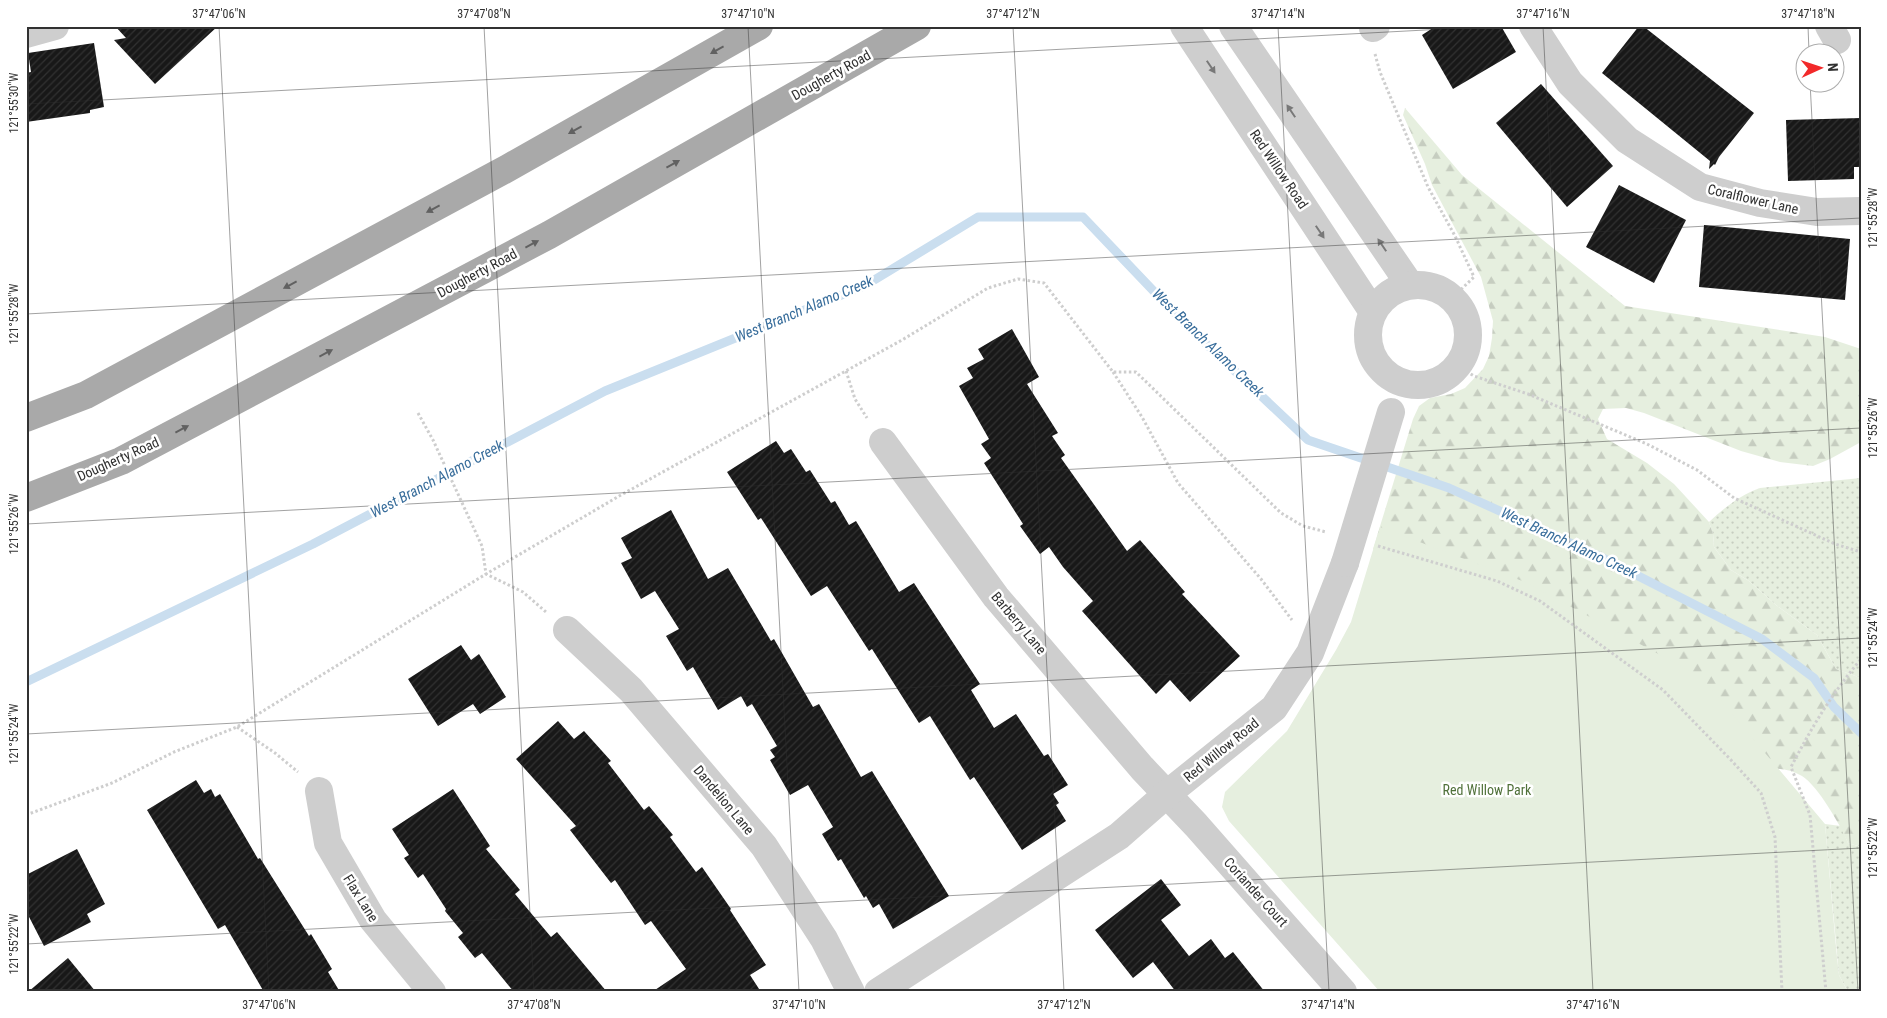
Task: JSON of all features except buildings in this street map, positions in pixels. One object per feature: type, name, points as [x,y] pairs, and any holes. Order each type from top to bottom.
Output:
[{"type":"main road","points":[[26,418],[86,395],[508,168],[759,26]]},
{"type":"main road","name":"Dougherty Road","points":[[26,498],[121,461],[548,235],[917,26]]},
{"type":"street","points":[[26,34],[55,26]]},
{"type":"street","name":"Red Willow Road","points":[[1184,26],[1373,312]]},
{"type":"street","points":[[1233,26],[1410,285]]},
{"type":"street","name":"Coralflower Lane","points":[[1533,26],[1570,83],[1628,140],[1700,187],[1760,203],[1817,212],[1861,211]]},
{"type":"street","points":[[1410,285],[1425,285],[1439,289],[1452,298],[1461,309],[1467,323],[1468,338],[1465,353],[1458,366],[1448,375],[1430,382],[1411,384],[1398,380],[1382,369],[1372,352],[1369,332],[1373,312],[1388,295],[1410,285]]},
{"type":"street","name":"Red Willow Road","points":[[878,992],[1119,836],[1167,794],[1274,708],[1310,653],[1345,562],[1398,380]]},
{"type":"street","name":"Barberry Lane","points":[[882,442],[996,597],[1142,768],[1167,794]]},
{"type":"street","name":"Dandelion Lane","points":[[567,630],[631,690],[764,846],[824,939],[851,992]]},
{"type":"street","name":"Flax Lane","points":[[319,791],[328,843],[373,920],[432,992]]},
{"type":"street","name":"Coriander Court","points":[[1167,794],[1331,976],[1343,992]]},
{"type":"path","points":[[1374,27],[1371,41],[1380,72],[1428,187],[1455,236],[1474,277],[1452,298]]},
{"type":"path","points":[[1458,366],[1474,376],[1528,394],[1647,444],[1697,470],[1734,498],[1834,544],[1861,552]]},
{"type":"path","points":[[846,371],[855,399],[882,442]]},
{"type":"path","points":[[1113,372],[1142,417],[1178,483],[1261,579],[1313,644]]},
{"type":"path","points":[[418,412],[482,546],[486,574],[523,592],[567,630]]},
{"type":"path","points":[[1826,992],[1810,815],[1791,767],[1817,717],[1837,687],[1861,659]]},
{"type":"path","points":[[237,727],[275,753],[319,791]]},
{"type":"green space","points":[[1405,108],[1462,175],[1625,306],[1825,337],[1861,349],[1861,442],[1813,466],[1780,462],[1741,451],[1644,413],[1626,408],[1603,409],[1598,419],[1607,439],[1647,463],[1674,484],[1709,522],[1713,534],[1714,547],[1731,570],[1749,581],[1776,605],[1817,635],[1836,669],[1861,678],[1861,847],[1848,843],[1828,807],[1808,781],[1790,771],[1769,769],[1834,936],[1839,975],[1848,992],[1784,992],[1373,549],[1413,419],[1419,406],[1430,398],[1451,394],[1465,388],[1483,369],[1489,356],[1492,338],[1493,321],[1481,277],[1432,185],[1425,164],[1403,115]]},
{"type":"green space","points":[[1861,478],[1861,678],[1836,669],[1817,635],[1776,605],[1749,581],[1731,570],[1714,547],[1713,534],[1709,522],[1733,502],[1760,488]]},
{"type":"green space","name":"Red Willow Park","points":[[1380,527],[1525,582],[1701,677],[1825,824],[1840,992],[1380,992],[1229,821],[1222,807],[1225,792],[1287,731],[1336,650],[1351,622]]},
{"type":"green space","points":[[1825,824],[1841,826],[1848,843],[1861,847],[1861,992],[1848,992],[1839,975]]},
{"type":"waterway","name":"West Branch Alamo Creek","points":[[26,682],[313,544],[605,391],[866,285],[978,217],[1083,217],[1185,324],[1308,440],[1449,488],[1599,556],[1762,639],[1814,678],[1834,707],[1861,733]]}]
